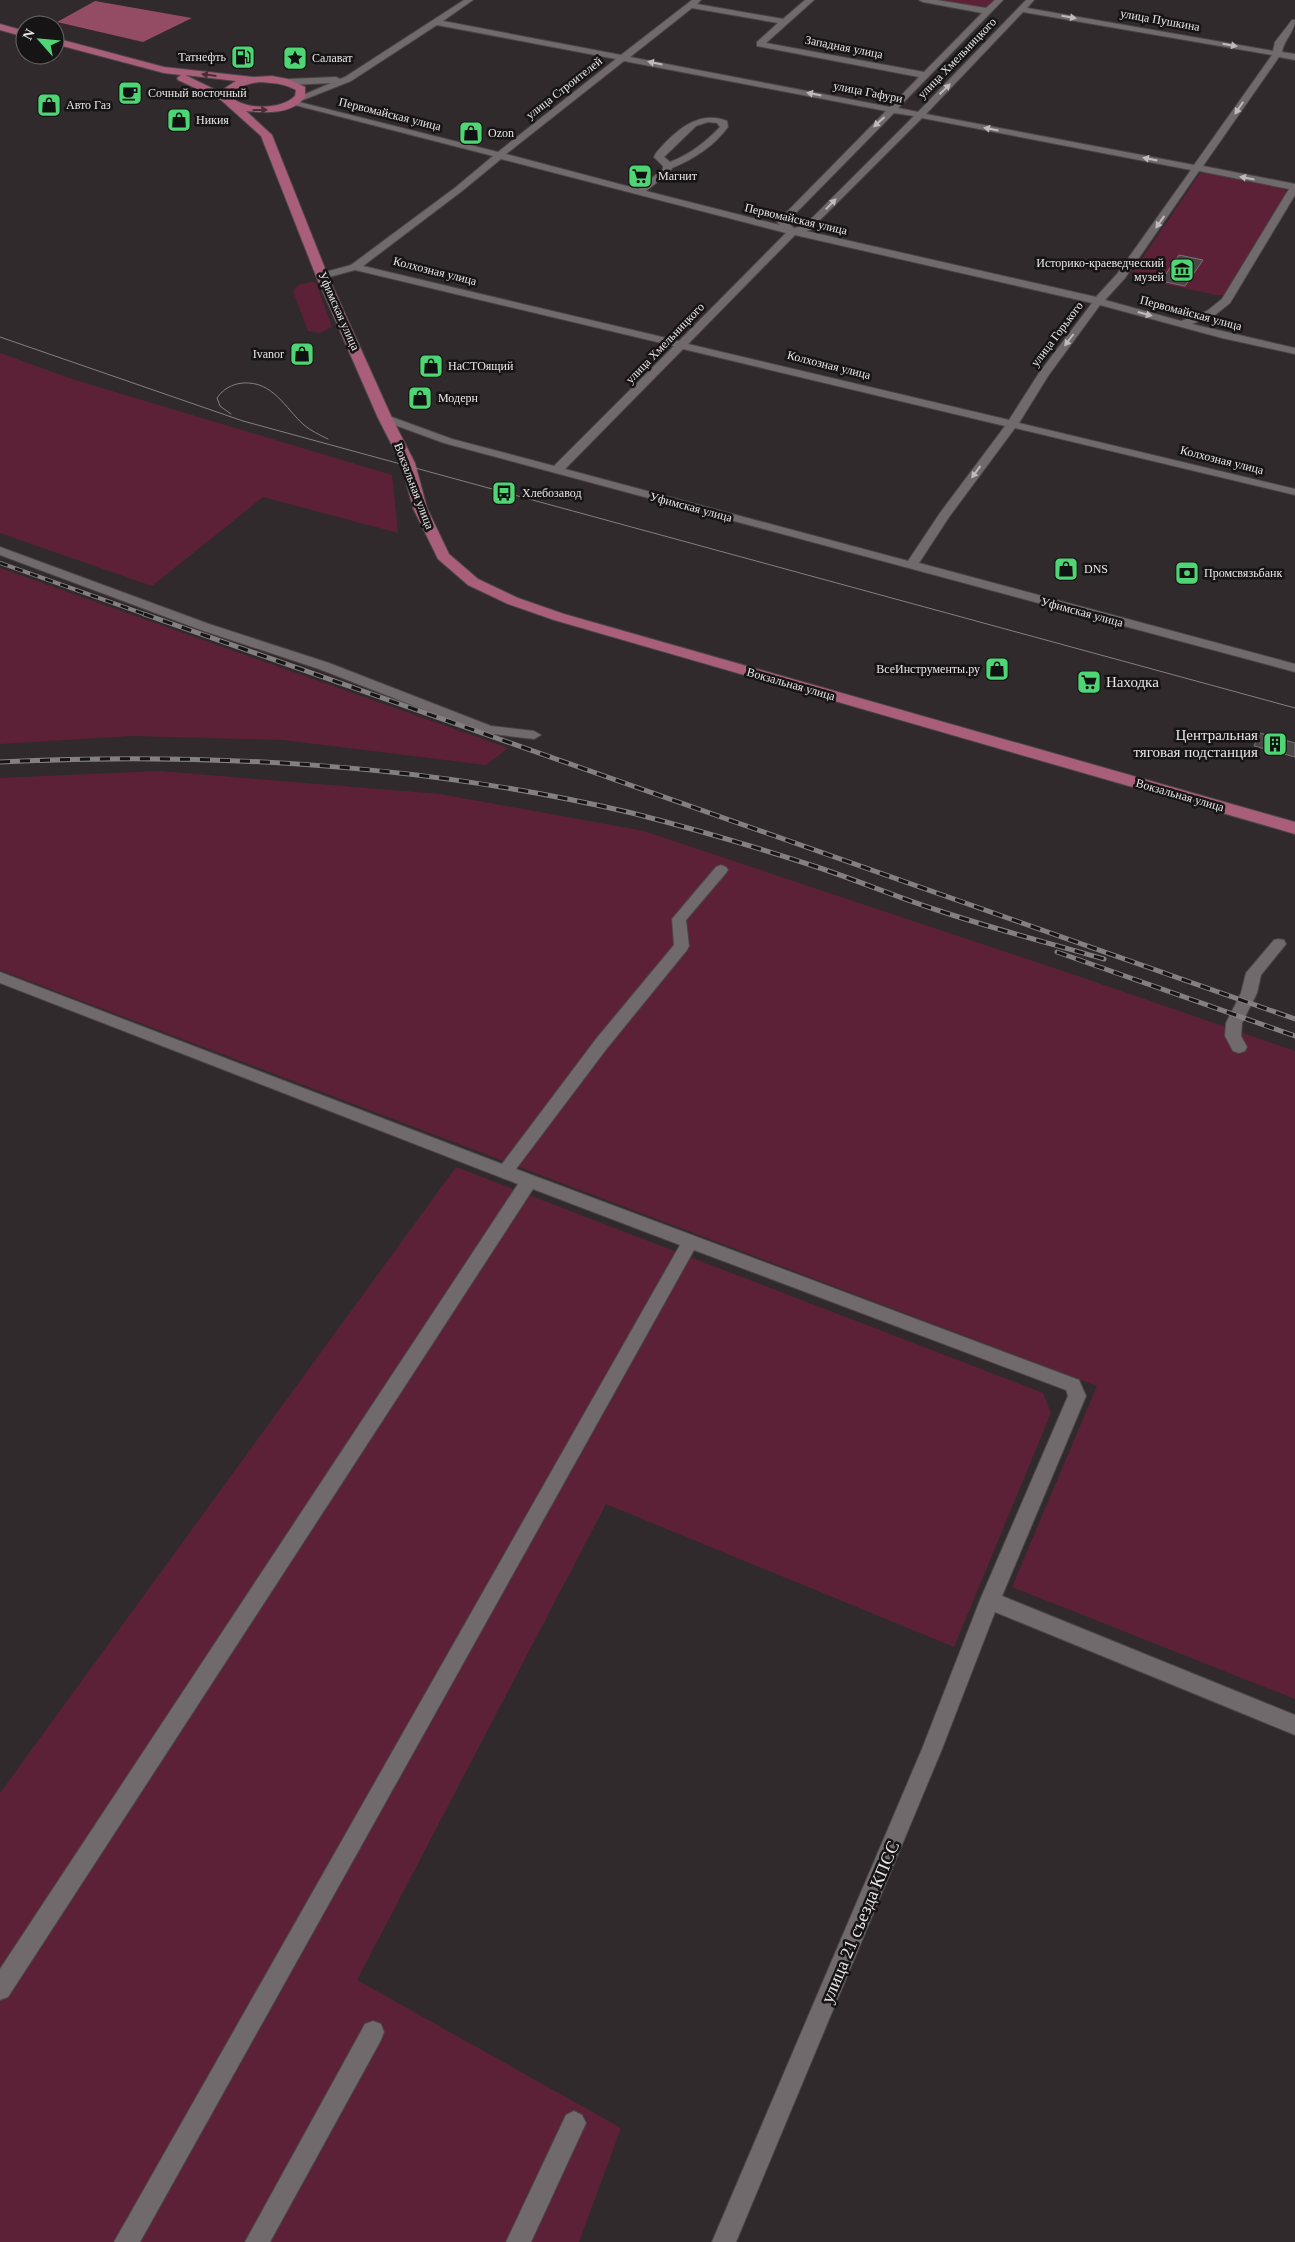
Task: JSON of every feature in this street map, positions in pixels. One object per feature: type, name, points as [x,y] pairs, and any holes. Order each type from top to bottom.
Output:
[{"type":"main road","points":[[0,27],[15,31]]},
{"type":"main road","points":[[65,44],[164,70],[253,80],[290,82],[301,89],[295,102],[272,127],[228,101],[226,93],[232,88],[253,80]]},
{"type":"main road","points":[[164,70],[247,110],[258,110],[295,102]]},
{"type":"main road","name":"Уфимская улица","points":[[272,127],[322,276],[385,418]]},
{"type":"main road","name":"Вокзальная улица","points":[[385,418],[408,464],[420,508],[443,556],[473,582],[513,602],[566,619],[1295,828]]},
{"type":"street","points":[[295,102],[348,80],[469,0]]},
{"type":"street","points":[[694,2],[784,22],[810,0]]},
{"type":"street","points":[[923,0],[987,11]]},
{"type":"street","name":"улица Хмельницкого","points":[[792,232],[782,222],[999,0]]},
{"type":"street","points":[[1031,0],[1042,2]]},
{"type":"street","name":"улица Хмельницкого","points":[[555,470],[563,465],[792,232],[808,228],[918,115],[969,66],[1031,0]]},
{"type":"street","name":"улица Строителей","points":[[322,276],[356,267],[694,2]]},
{"type":"street","name":"улица Пушкина","points":[[1021,9],[1295,57]]},
{"type":"street","name":"улица Гафури","points":[[436,22],[1295,187]]},
{"type":"street","name":"Западная улица","points":[[784,22],[760,44],[924,75]]},
{"type":"street","name":"улица Горького","points":[[910,566],[944,516],[1012,424],[1043,375],[1098,301],[1121,276],[1198,168],[1277,54],[1295,22]]},
{"type":"street","points":[[1270,41],[1283,43]]},
{"type":"street","points":[[290,82],[348,80]]},
{"type":"street","name":"Первомайская улица","points":[[295,102],[792,232],[1098,301],[1226,336],[1295,351]]},
{"type":"street","points":[[638,193],[667,170],[668,166],[685,160],[704,147],[720,132],[724,127],[724,123],[712,119],[698,121],[693,124],[660,153],[659,157],[668,166]]},
{"type":"street","points":[[1182,324],[1211,313],[1226,301],[1295,187]]},
{"type":"street","name":"Колхозная улица","points":[[356,267],[1295,492]]},
{"type":"street","name":"Уфимская улица","points":[[385,418],[448,441],[1295,668]]},
{"type":"street","points":[[0,551],[205,627],[324,666],[489,730],[534,734]]},
{"type":"street","points":[[505,1172],[602,1043],[682,946],[679,919],[721,870]]},
{"type":"street","points":[[1239,1047],[1233,1036],[1234,1023],[1249,993],[1254,973],[1279,944]]},
{"type":"street","name":"улица 21 съезда КПСС","points":[[0,977],[505,1172],[1073,1385],[1077,1396],[990,1600],[928,1758],[724,2242]]},
{"type":"street","points":[[0,1989],[529,1181]]},
{"type":"street","points":[[126,2242],[690,1242]]},
{"type":"street","points":[[990,1600],[1295,1725]]},
{"type":"street","points":[[256,2242],[373,2032]]},
{"type":"street","points":[[518,2242],[574,2123]]},
{"type":"shaded area","points":[[934,0],[995,0],[986,9]]},
{"type":"shaded area","points":[[95,1],[192,18],[143,42],[65,24],[65,18]]},
{"type":"shaded area","points":[[1207,172],[1281,187],[1287,192],[1226,295],[1216,295],[1131,277],[1200,173]]},
{"type":"shaded area","points":[[316,283],[332,327],[320,333],[308,331],[293,291],[300,284]]},
{"type":"shaded area","points":[[0,353],[72,379],[392,475],[398,533],[263,497],[152,586],[0,533]]},
{"type":"shaded area","points":[[0,568],[508,748],[486,765],[283,740],[131,736],[0,744]]},
{"type":"shaded area","points":[[159,771],[440,794],[644,831],[1075,975],[1295,1051],[1295,1699],[1012,1587],[1097,1386],[0,970],[0,778]]},
{"type":"shaded area","points":[[456,1167],[1043,1393],[1051,1413],[954,1647],[606,1504],[357,1980],[621,2128],[579,2242],[0,2242],[0,1793]]},
{"type":"building","name":"Историко-краеведческий музей","points":[[1179,255],[1203,260],[1185,286],[1161,281]]},
{"type":"building","name":"Центральная тяговая подстанция","points":[[1260,733],[1295,743],[1295,757],[1254,746]]},
{"type":"tram line","points":[[0,337],[243,421],[1295,708]]},
{"type":"tram line","points":[[231,414],[220,406],[217,398],[222,392],[235,384],[243,383],[263,386],[278,397],[304,425],[328,439]]},
{"type":"railway","points":[[0,563],[147,615]]},
{"type":"railway","points":[[144,614],[1295,1019]]},
{"type":"railway","points":[[0,762],[159,759],[318,765],[476,783],[554,796],[632,813],[771,852],[960,918],[1104,959]]},
{"type":"railway","points":[[1057,952],[1295,1036]]},
{"type":"place","name":"Татнефть","points":[[243,57]]},
{"type":"place","name":"Салават","points":[[295,58]]},
{"type":"place","name":"Сочный восточный","points":[[130,93]]},
{"type":"place","name":"Авто Газ","points":[[49,105]]},
{"type":"place","name":"Никия","points":[[179,120]]},
{"type":"place","name":"Ozon","points":[[471,133]]},
{"type":"place","name":"Магнит","points":[[640,176]]},
{"type":"place","name":"Историко-краеведческий музей","points":[[1182,270]]},
{"type":"place","name":"Ivanor","points":[[302,354]]},
{"type":"place","name":"НаСТОящий","points":[[431,366]]},
{"type":"place","name":"Модерн","points":[[420,398]]},
{"type":"place","name":"Хлебозавод","points":[[504,493]]},
{"type":"place","name":"DNS","points":[[1066,569]]},
{"type":"place","name":"Промсвязьбанк","points":[[1187,573]]},
{"type":"place","name":"ВсеИнструменты.ру","points":[[997,669]]},
{"type":"place","name":"Находка","points":[[1089,682]]},
{"type":"place","name":"Центральная тяговая подстанция","points":[[1275,744]]}]
